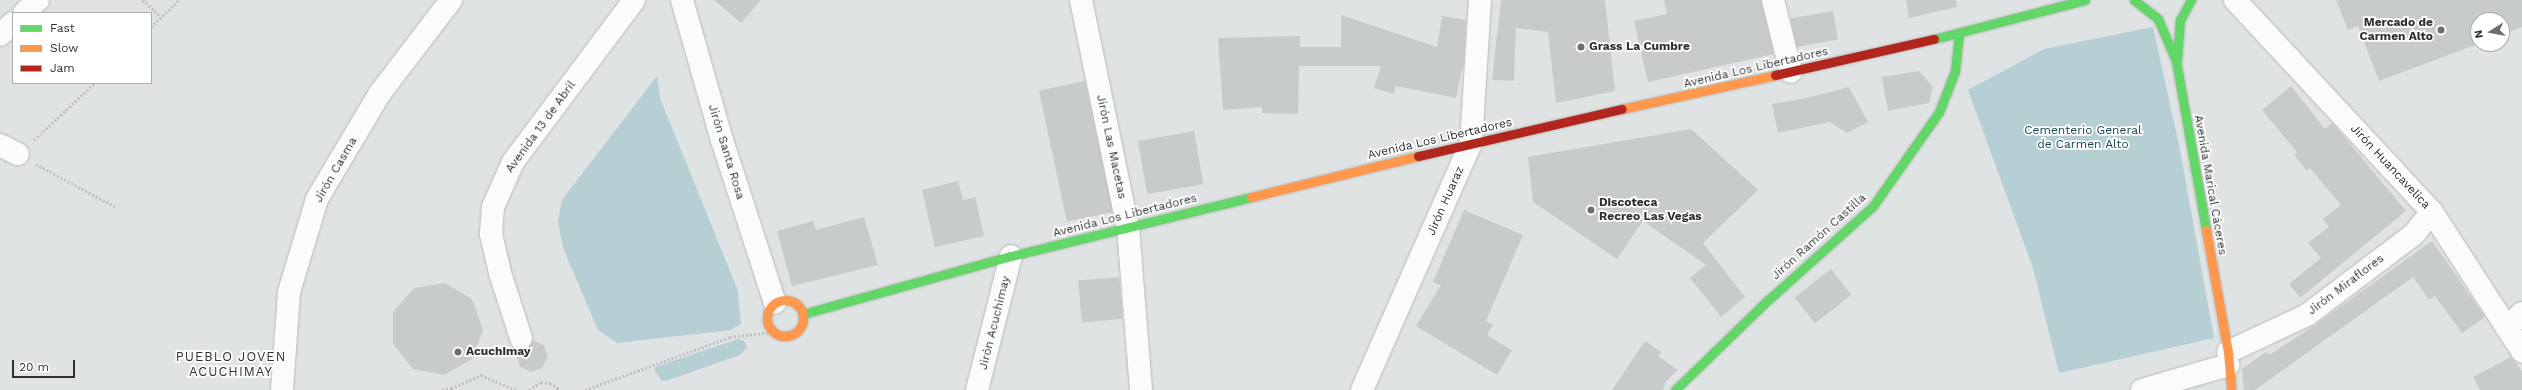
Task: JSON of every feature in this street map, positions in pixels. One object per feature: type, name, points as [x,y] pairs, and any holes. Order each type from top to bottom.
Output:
[{"type":"street","points":[[25,12],[38,0]]},
{"type":"street","name":"Jirón Casma","points":[[282,390],[289,292],[317,199],[380,93],[451,0]]},
{"type":"street","name":"Avenida 13 de Abril","points":[[521,338],[500,273],[491,234],[493,207],[512,162],[634,0]]},
{"type":"street","name":"Jirón Santa Rosa","points":[[682,0],[722,140],[775,303]]},
{"type":"street","name":"Jirón Las Macetas","points":[[1081,0],[1128,228],[1141,390]]},
{"type":"street","name":"Jirón Huaraz","points":[[1362,390],[1471,143],[1480,0]]},
{"type":"street","points":[[1774,0],[1791,72]]},
{"type":"street","name":"Avenida Los Libertadores","points":[[803,314],[1011,256],[1471,143],[1959,34],[2085,0]]},
{"type":"street","name":"Avenida Marical Cáceres","points":[[2134,0],[2158,19],[2176,61],[2228,358],[2231,390]]},
{"type":"street","points":[[2176,61],[2180,20],[2191,0]]},
{"type":"street","name":"Jirón Huancavelica","points":[[2236,0],[2432,212],[2515,320],[2522,351]]},
{"type":"street","points":[[0,35],[12,24]]},
{"type":"street","name":"Jirón Ramón Castilla","points":[[1675,390],[1768,300],[1873,206],[1939,112],[1955,71],[1959,34]]},
{"type":"street","name":"Jirón Miraflores","points":[[2142,390],[2228,358],[2307,315],[2414,234],[2432,212]]},
{"type":"street","name":"Jirón Acuchimay","points":[[977,390],[1011,256]]},
{"type":"street","points":[[785,300],[794,302],[803,314],[800,330],[794,334],[779,336],[772,332],[767,316],[775,303],[785,300]]},
{"type":"path","points":[[143,0],[161,17]]},
{"type":"path","points":[[152,26],[180,0]]},
{"type":"path","points":[[94,84],[9,149],[116,207]]},
{"type":"path","points":[[585,390],[730,337],[772,332]]},
{"type":"path","points":[[442,390],[452,389],[481,375],[516,390]]},
{"type":"path","points":[[529,390],[541,382],[550,383],[560,390]]},
{"type":"green space","name":"Cementerio General de Carmen Alto","points":[[2153,27],[2179,145],[2214,338],[2059,373],[2033,268],[1968,90],[2044,49]]},
{"type":"green space","points":[[657,76],[660,98],[738,291],[741,324],[731,330],[617,343],[598,330],[563,248],[558,221],[562,200]]},
{"type":"green space","points":[[738,339],[744,341],[747,347],[740,355],[666,381],[661,380],[655,371],[655,367]]},
{"type":"building","points":[[714,0],[761,0],[741,23]]},
{"type":"building","points":[[1501,0],[1605,0],[1615,91],[1556,103],[1548,32],[1516,28],[1514,81],[1492,80]]},
{"type":"building","points":[[1664,0],[1761,0],[1774,54],[1648,82],[1634,21],[1667,14]]},
{"type":"building","points":[[1906,0],[1956,0],[1957,7],[1909,18]]},
{"type":"building","points":[[2336,0],[2522,0],[2522,27],[2510,32],[2510,12],[2470,12],[2470,47],[2379,81],[2358,26],[2348,30]]},
{"type":"building","points":[[1833,11],[1838,40],[1796,47],[1791,18]]},
{"type":"building","points":[[1341,15],[1437,47],[1442,16],[1466,20],[1464,61],[1456,98],[1396,86],[1393,94],[1374,88],[1381,66],[1299,66],[1298,114],[1262,113],[1262,107],[1223,110],[1218,38],[1300,36],[1300,47],[1341,47]]},
{"type":"building","points":[[1919,71],[1933,87],[1929,103],[1888,111],[1882,77]]},
{"type":"building","points":[[1085,81],[1113,212],[1067,222],[1039,91]]},
{"type":"building","points":[[2291,86],[2325,129],[2332,123],[2336,127],[2406,211],[2300,298],[2289,284],[2321,258],[2308,243],[2329,227],[2323,219],[2341,205],[2310,168],[2307,171],[2294,155],[2297,152],[2262,110]]},
{"type":"building","points":[[1849,87],[1868,122],[1847,133],[1830,122],[1778,133],[1772,104],[1811,97]]},
{"type":"building","points":[[1691,129],[1758,190],[1703,243],[1745,297],[1721,317],[1690,278],[1706,265],[1643,221],[1617,259],[1533,202],[1528,157]]},
{"type":"building","points":[[1194,131],[1203,184],[1147,194],[1138,141]]},
{"type":"building","points":[[958,181],[963,200],[975,197],[984,236],[935,247],[922,190]]},
{"type":"building","points":[[1464,210],[1523,235],[1486,321],[1493,325],[1487,335],[1512,350],[1497,375],[1416,326],[1441,285],[1433,282]]},
{"type":"building","points":[[864,217],[878,265],[792,286],[777,231],[813,221],[816,230]]},
{"type":"building","points":[[2432,241],[2485,317],[2462,333],[2435,296],[2429,300],[2413,277],[2255,390],[2244,390],[2242,369],[2266,352],[2269,355],[2315,325]]},
{"type":"building","points":[[1831,269],[1851,295],[1815,323],[1795,297]]},
{"type":"building","points":[[1119,277],[1123,319],[1082,322],[1078,281]]},
{"type":"building","points":[[445,283],[472,299],[483,330],[472,359],[444,375],[413,369],[393,344],[393,312],[414,288]]},
{"type":"building","points":[[533,340],[544,345],[548,357],[542,368],[531,372],[520,367],[516,355],[517,350],[525,350]]},
{"type":"building","points":[[1645,341],[1661,352],[1658,356],[1678,370],[1666,381],[1663,390],[1612,390]]},
{"type":"building","points":[[2511,357],[2522,371],[2522,390],[2480,390],[2473,377]]},
{"type":"traffic: fast","points":[[1934,39],[2085,0]]},
{"type":"traffic: fast","points":[[2134,0],[2158,19],[2176,61],[2206,230]]},
{"type":"traffic: fast","points":[[2177,60],[2180,20],[2191,0]]},
{"type":"traffic: fast","points":[[1675,390],[1768,300],[1873,206],[1939,112],[1955,71],[1959,34]]},
{"type":"traffic: fast","points":[[803,314],[1011,256],[1251,197]]},
{"type":"traffic: slow","points":[[1622,109],[1775,75]]},
{"type":"traffic: slow","points":[[1251,197],[1418,156]]},
{"type":"traffic: slow","points":[[2206,230],[2228,352],[2231,390]]},
{"type":"traffic: slow","points":[[789,300],[798,305],[802,311],[803,318],[802,325],[798,331],[789,336],[781,336],[772,331],[768,325],[767,314],[772,305],[778,301],[789,300]]},
{"type":"traffic: jam","points":[[1775,75],[1934,39]]},
{"type":"traffic: jam","points":[[1418,156],[1622,109]]},
{"type":"place","name":"Mercado de Carmen Alto","points":[[2441,30]]},
{"type":"place","name":"Grass La Cumbre","points":[[1581,47]]},
{"type":"place","name":"Discoteca Recreo Las Vegas","points":[[1591,210]]},
{"type":"place","name":"Acuchimay","points":[[458,352]]},
{"type":"district","name":"PUEBLO JOVEN ACUCHIMAY","points":[[231,366]]}]
